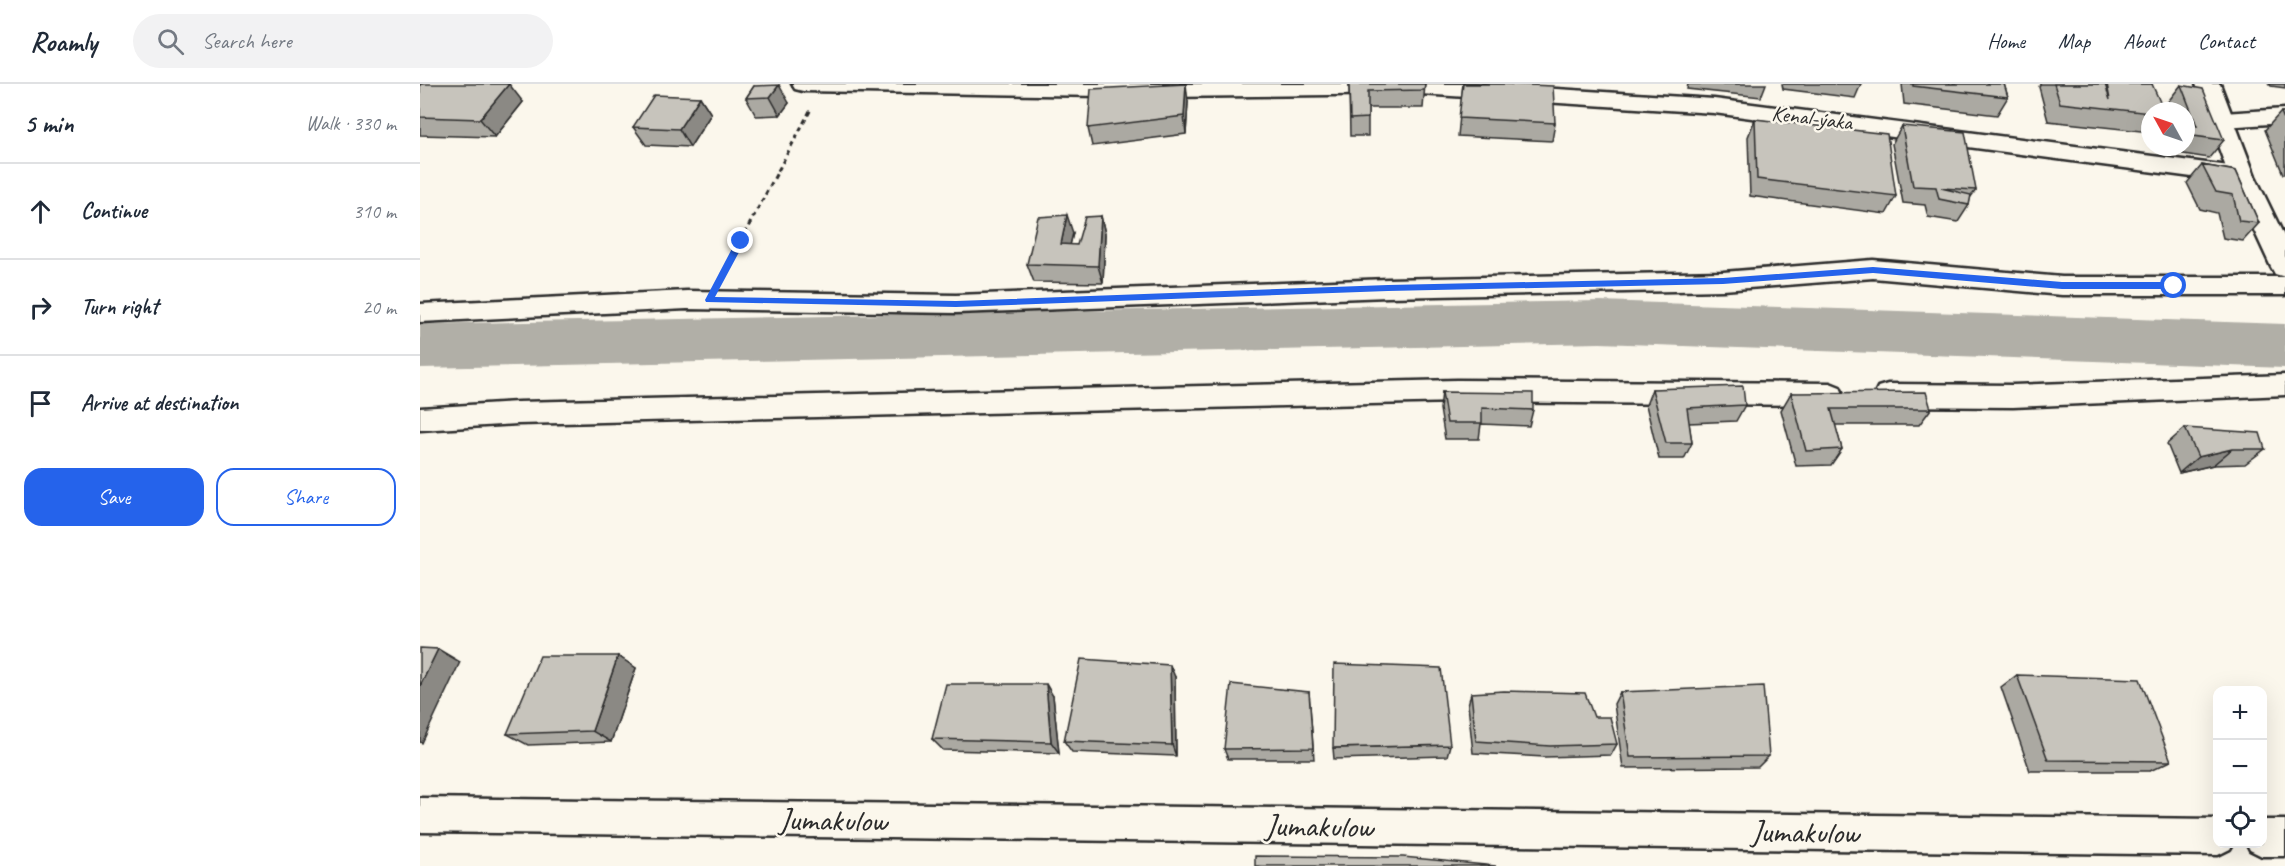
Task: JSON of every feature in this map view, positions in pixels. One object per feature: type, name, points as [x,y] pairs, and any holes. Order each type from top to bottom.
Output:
[{"type":"street","name":"Kenal-ýaka","points":[[803,84],[1162,90],[1420,87],[1549,95],[1714,106],[2242,176]]},
{"type":"street","points":[[2208,84],[2242,176],[2285,267]]},
{"type":"street","points":[[2223,120],[2285,116]]},
{"type":"street","points":[[420,313],[709,300],[956,304],[1376,289],[1723,281],[1873,270],[2062,286],[2285,286]]},
{"type":"street","points":[[420,419],[518,413],[1457,391],[2013,396],[2285,386]]},
{"type":"street","name":"Jumakulow","points":[[420,815],[2213,837]]},
{"type":"street","points":[[2267,838],[2285,838]]},
{"type":"path","points":[[709,300],[824,84]]},
{"type":"building","points":[[420,84],[509,84],[480,119],[420,117]]},
{"type":"building","points":[[1186,84],[1184,116],[1088,128],[1091,89]]},
{"type":"building","points":[[1349,84],[1425,84],[1424,90],[1368,91],[1368,118],[1350,119]]},
{"type":"building","points":[[1463,84],[1553,86],[1555,123],[1459,118]]},
{"type":"building","points":[[1913,84],[2004,84],[2008,97],[1913,86]]},
{"type":"building","points":[[2054,84],[2105,84],[2110,100],[2107,84],[2152,84],[2160,102],[2141,102],[2141,112],[2060,103]]},
{"type":"building","points":[[779,85],[770,97],[746,98],[754,86]]},
{"type":"building","points":[[2181,85],[2203,89],[2224,140],[2195,136],[2195,126],[2197,126],[2195,102],[2188,102]]},
{"type":"building","points":[[654,95],[700,97],[679,129],[633,127]]},
{"type":"building","points":[[1755,119],[1887,134],[1896,196],[1757,179]]},
{"type":"building","points":[[1902,126],[1965,132],[1976,190],[1941,188],[1971,195],[1969,205],[1939,199],[1936,187],[1913,186]]},
{"type":"building","points":[[2202,165],[2236,171],[2259,223],[2239,221],[2233,195],[2216,192]]},
{"type":"building","points":[[1067,215],[1061,244],[1077,245],[1085,217],[1101,216],[1098,266],[1027,264],[1038,217]]},
{"type":"building","points":[[1743,386],[1745,405],[1687,408],[1692,443],[1666,443],[1652,389]]},
{"type":"building","points":[[1442,392],[1533,393],[1533,410],[1482,408],[1482,423],[1447,423]]},
{"type":"building","points":[[1926,392],[1931,409],[1831,409],[1842,449],[1806,451],[1791,393]]},
{"type":"building","points":[[2185,428],[2260,433],[2265,449],[2232,449],[2198,457]]},
{"type":"building","points":[[420,648],[438,649],[420,686]]},
{"type":"building","points":[[540,656],[618,656],[592,731],[507,734]]},
{"type":"building","points":[[1081,659],[1170,665],[1172,745],[1064,741]]},
{"type":"building","points":[[1334,664],[1441,668],[1450,745],[1333,748]]},
{"type":"building","points":[[2017,675],[2140,679],[2171,761],[2048,760]]},
{"type":"building","points":[[946,684],[1046,684],[1051,742],[932,739]]},
{"type":"building","points":[[1231,684],[1309,692],[1313,748],[1224,749]]},
{"type":"building","points":[[1763,686],[1769,756],[1630,757],[1620,692]]},
{"type":"building","points":[[1504,691],[1585,693],[1594,717],[1610,717],[1617,744],[1550,746],[1476,741],[1471,693]]},
{"type":"building","points":[[1255,856],[1403,857],[1496,866],[1255,866]]},
{"type":"waterway","points":[[420,346],[1600,322],[2285,346]]},
{"type":"route","points":[[741,241],[709,300],[956,304],[1388,288],[1723,281],[1873,270],[2062,286],[2174,286]]}]
